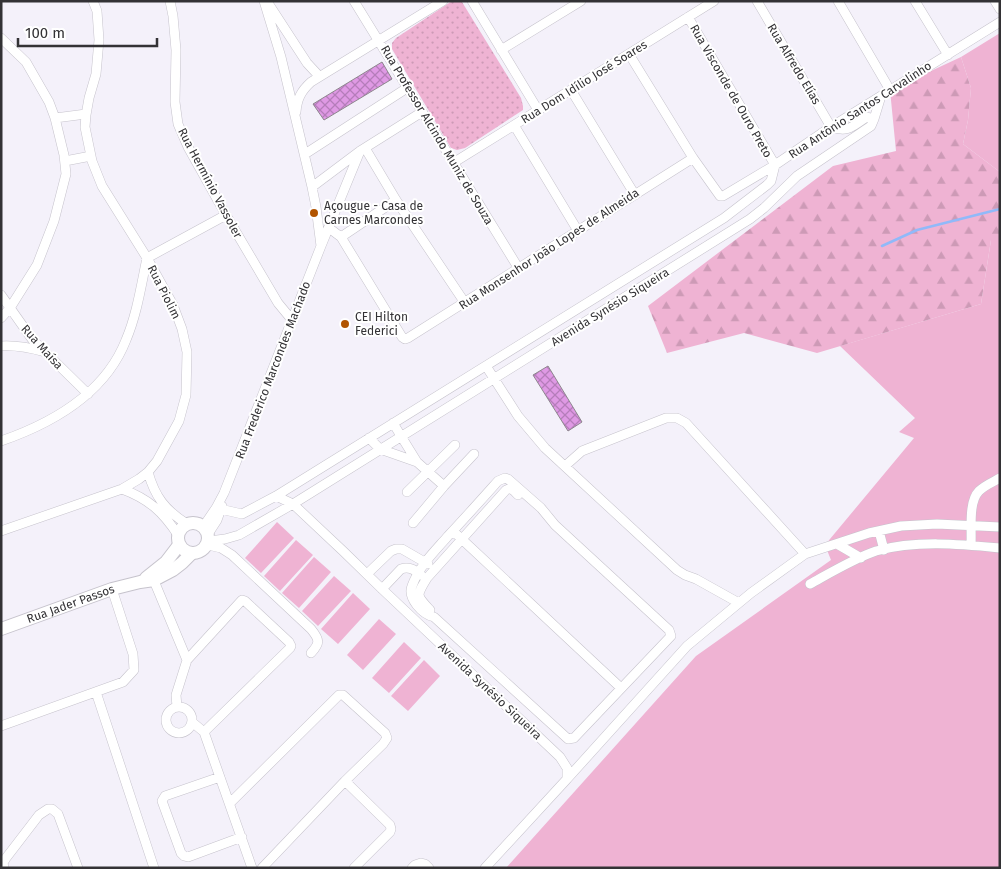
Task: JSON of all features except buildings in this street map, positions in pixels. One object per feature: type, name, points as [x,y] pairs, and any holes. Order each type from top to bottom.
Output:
[{"type":"street","name":"Rua Piolim","points":[[1,531],[122,489],[139,479],[148,472],[157,460],[179,421],[186,395],[187,352],[182,329],[173,305],[147,258],[102,186],[90,156],[85,128],[86,114],[88,98],[96,74],[99,40],[97,11],[93,1]]},
{"type":"street","name":"Rua Hermínio Vassoler","points":[[170,1],[176,50],[175,102],[178,124],[188,147],[226,215],[278,303],[292,320]]},
{"type":"street","points":[[266,1],[307,63],[319,76]]},
{"type":"street","name":"Rua Frederico Marcondes Machado","points":[[266,1],[312,187],[321,246]]},
{"type":"street","name":"Rua Professor Alcindo Muniz de Souza","points":[[354,1],[518,269]]},
{"type":"street","points":[[472,1],[538,110]]},
{"type":"street","points":[[502,50],[581,1]]},
{"type":"street","name":"Rua Dom Idílio José Soares","points":[[453,163],[714,1]]},
{"type":"street","name":"Rua Alfredo Elías","points":[[757,1],[832,127]]},
{"type":"street","points":[[838,1],[890,90]]},
{"type":"street","points":[[915,1],[948,55]]},
{"type":"street","points":[[995,1],[1000,9]]},
{"type":"street","points":[[296,118],[297,103],[305,87],[319,76],[438,3]]},
{"type":"street","name":"Rua Visconde de Ouro Preto","points":[[688,17],[775,165]]},
{"type":"street","name":"Rua Antônio Santos Carvalinho","points":[[693,158],[720,196],[723,196],[1000,22]]},
{"type":"street","points":[[1,38],[26,62],[49,102],[64,155],[66,174],[54,221],[37,265],[10,308],[1,318]]},
{"type":"street","points":[[629,54],[693,158]]},
{"type":"street","points":[[304,154],[407,88]]},
{"type":"street","points":[[571,90],[635,195]]},
{"type":"street","points":[[832,127],[845,130],[867,117],[874,119],[881,96]]},
{"type":"street","points":[[312,187],[362,150],[422,112]]},
{"type":"street","points":[[54,118],[86,114]]},
{"type":"street","name":"Avenida Synésio Siqueira","points":[[207,537],[225,539],[239,535],[293,504],[750,219],[797,176],[871,126],[874,119]]},
{"type":"street","points":[[514,125],[578,231]]},
{"type":"street","points":[[362,150],[465,303]]},
{"type":"street","name":"Rua Frederico Marcondes Machado","points":[[207,537],[321,246],[362,150]]},
{"type":"street","points":[[65,161],[90,156]]},
{"type":"street","name":"Rua Monsenhor João Lopes de Almeida","points":[[341,237],[405,339],[693,158]]},
{"type":"street","name":"Avenida Synésio Siqueira","points":[[242,514],[276,496],[724,218],[771,181],[775,165]]},
{"type":"street","points":[[329,228],[341,237],[396,200]]},
{"type":"street","points":[[1,441],[50,420],[73,407],[88,394],[113,366],[126,342],[135,315],[147,258],[226,215]]},
{"type":"street","name":"Rua Maísa","points":[[1,295],[32,339],[88,394]]},
{"type":"street","points":[[1,346],[24,347],[45,352]]},
{"type":"street","points":[[486,366],[518,416],[545,448],[676,570],[739,603]]},
{"type":"street","points":[[565,466],[582,451],[666,418],[677,418],[686,424],[805,554]]},
{"type":"street","points":[[393,423],[417,462],[444,486]]},
{"type":"street","points":[[369,438],[380,449],[417,462]]},
{"type":"street","points":[[407,492],[455,445]]},
{"type":"street","points":[[414,523],[444,486],[474,454]]},
{"type":"street","points":[[148,472],[151,483],[161,502],[176,517],[187,524]]},
{"type":"street","points":[[434,617],[427,614],[415,603],[411,595],[411,587],[418,573],[498,481],[505,478],[508,479],[669,630],[671,636],[574,738],[568,739],[434,617],[418,595],[435,568],[509,489],[540,515],[555,524]]},
{"type":"street","points":[[971,545],[972,506],[975,496],[980,490],[1000,478]]},
{"type":"street","points":[[122,489],[147,500],[156,508],[179,540],[182,549],[191,554],[199,553],[202,551],[207,537]]},
{"type":"street","name":"Avenida Synésio Siqueira","points":[[276,496],[293,504],[560,757],[567,768],[567,779]]},
{"type":"street","points":[[219,509],[242,514],[244,532]]},
{"type":"street","points":[[187,660],[153,577],[166,562],[179,540],[180,531],[187,524],[196,523],[207,537],[232,555],[311,630],[319,641],[318,646],[311,653]]},
{"type":"street","points":[[485,868],[687,646],[751,593],[805,554],[901,526],[937,524],[1000,527]]},
{"type":"street","points":[[453,531],[621,688]]},
{"type":"street","points":[[879,531],[884,550]]},
{"type":"street","points":[[837,544],[861,558]]},
{"type":"street","points":[[810,584],[875,552],[897,547],[959,544],[1000,548]]},
{"type":"street","points":[[367,574],[390,551],[396,549],[402,549],[435,568]]},
{"type":"street","name":"Rua Jader Passos","points":[[1,628],[173,570],[191,554]]},
{"type":"street","points":[[382,589],[401,569],[405,568],[410,568],[427,578]]},
{"type":"street","points":[[1,726],[123,682],[134,670],[133,654],[112,589]]},
{"type":"street","points":[[177,707],[176,695],[187,660],[242,600],[245,601],[289,642],[290,648],[204,732]]},
{"type":"street","points":[[96,692],[154,868]]},
{"type":"street","points":[[230,803],[339,695],[343,695],[385,733],[387,738],[383,744],[262,868]]},
{"type":"street","points":[[192,722],[188,730],[178,734],[170,730],[167,725],[167,716],[171,710],[177,707],[186,709],[190,714],[192,722],[204,732],[252,868]]},
{"type":"street","points":[[220,777],[165,796],[162,801],[181,853],[188,857],[242,837]]},
{"type":"street","points":[[345,781],[391,828],[390,832],[354,868]]},
{"type":"street","points":[[4,868],[3,863],[6,858],[39,815],[48,808],[58,814],[78,868]]},
{"type":"street","points":[[412,868],[421,863],[429,868]]},
{"type":"green space","points":[[452,1],[462,2],[521,98],[523,106],[523,110],[465,148],[457,150],[451,148],[392,49],[392,43],[396,38]]},
{"type":"green space","points":[[1000,33],[1000,172],[963,144],[968,120],[971,88],[961,57]]},
{"type":"green space","points":[[961,57],[971,88],[968,120],[963,144],[1000,172],[1000,240],[991,240],[981,304],[817,353],[744,333],[667,353],[648,306],[833,166],[896,151],[890,90]]},
{"type":"green space","points":[[991,240],[1000,240],[1000,868],[506,868],[696,656],[831,560],[825,545],[914,438],[899,432],[915,418],[840,346],[981,304]]},
{"type":"green space","points":[[277,522],[294,538],[261,573],[245,558]]},
{"type":"green space","points":[[296,540],[313,555],[280,591],[264,576]]},
{"type":"green space","points":[[314,557],[331,572],[299,608],[282,593]]},
{"type":"green space","points":[[334,576],[351,591],[318,626],[302,611]]},
{"type":"green space","points":[[353,593],[370,609],[338,644],[321,629]]},
{"type":"green space","points":[[379,619],[396,634],[363,670],[347,655]]},
{"type":"green space","points":[[404,642],[421,658],[389,693],[372,678]]},
{"type":"green space","points":[[424,660],[440,676],[408,711],[391,696]]},
{"type":"waterway","points":[[882,246],[917,230],[1000,209]]},
{"type":"place","name":"Açougue - Casa de Carnes Marcondes","points":[[314,213]]},
{"type":"place","name":"CEI Hilton Federici","points":[[345,324]]}]
